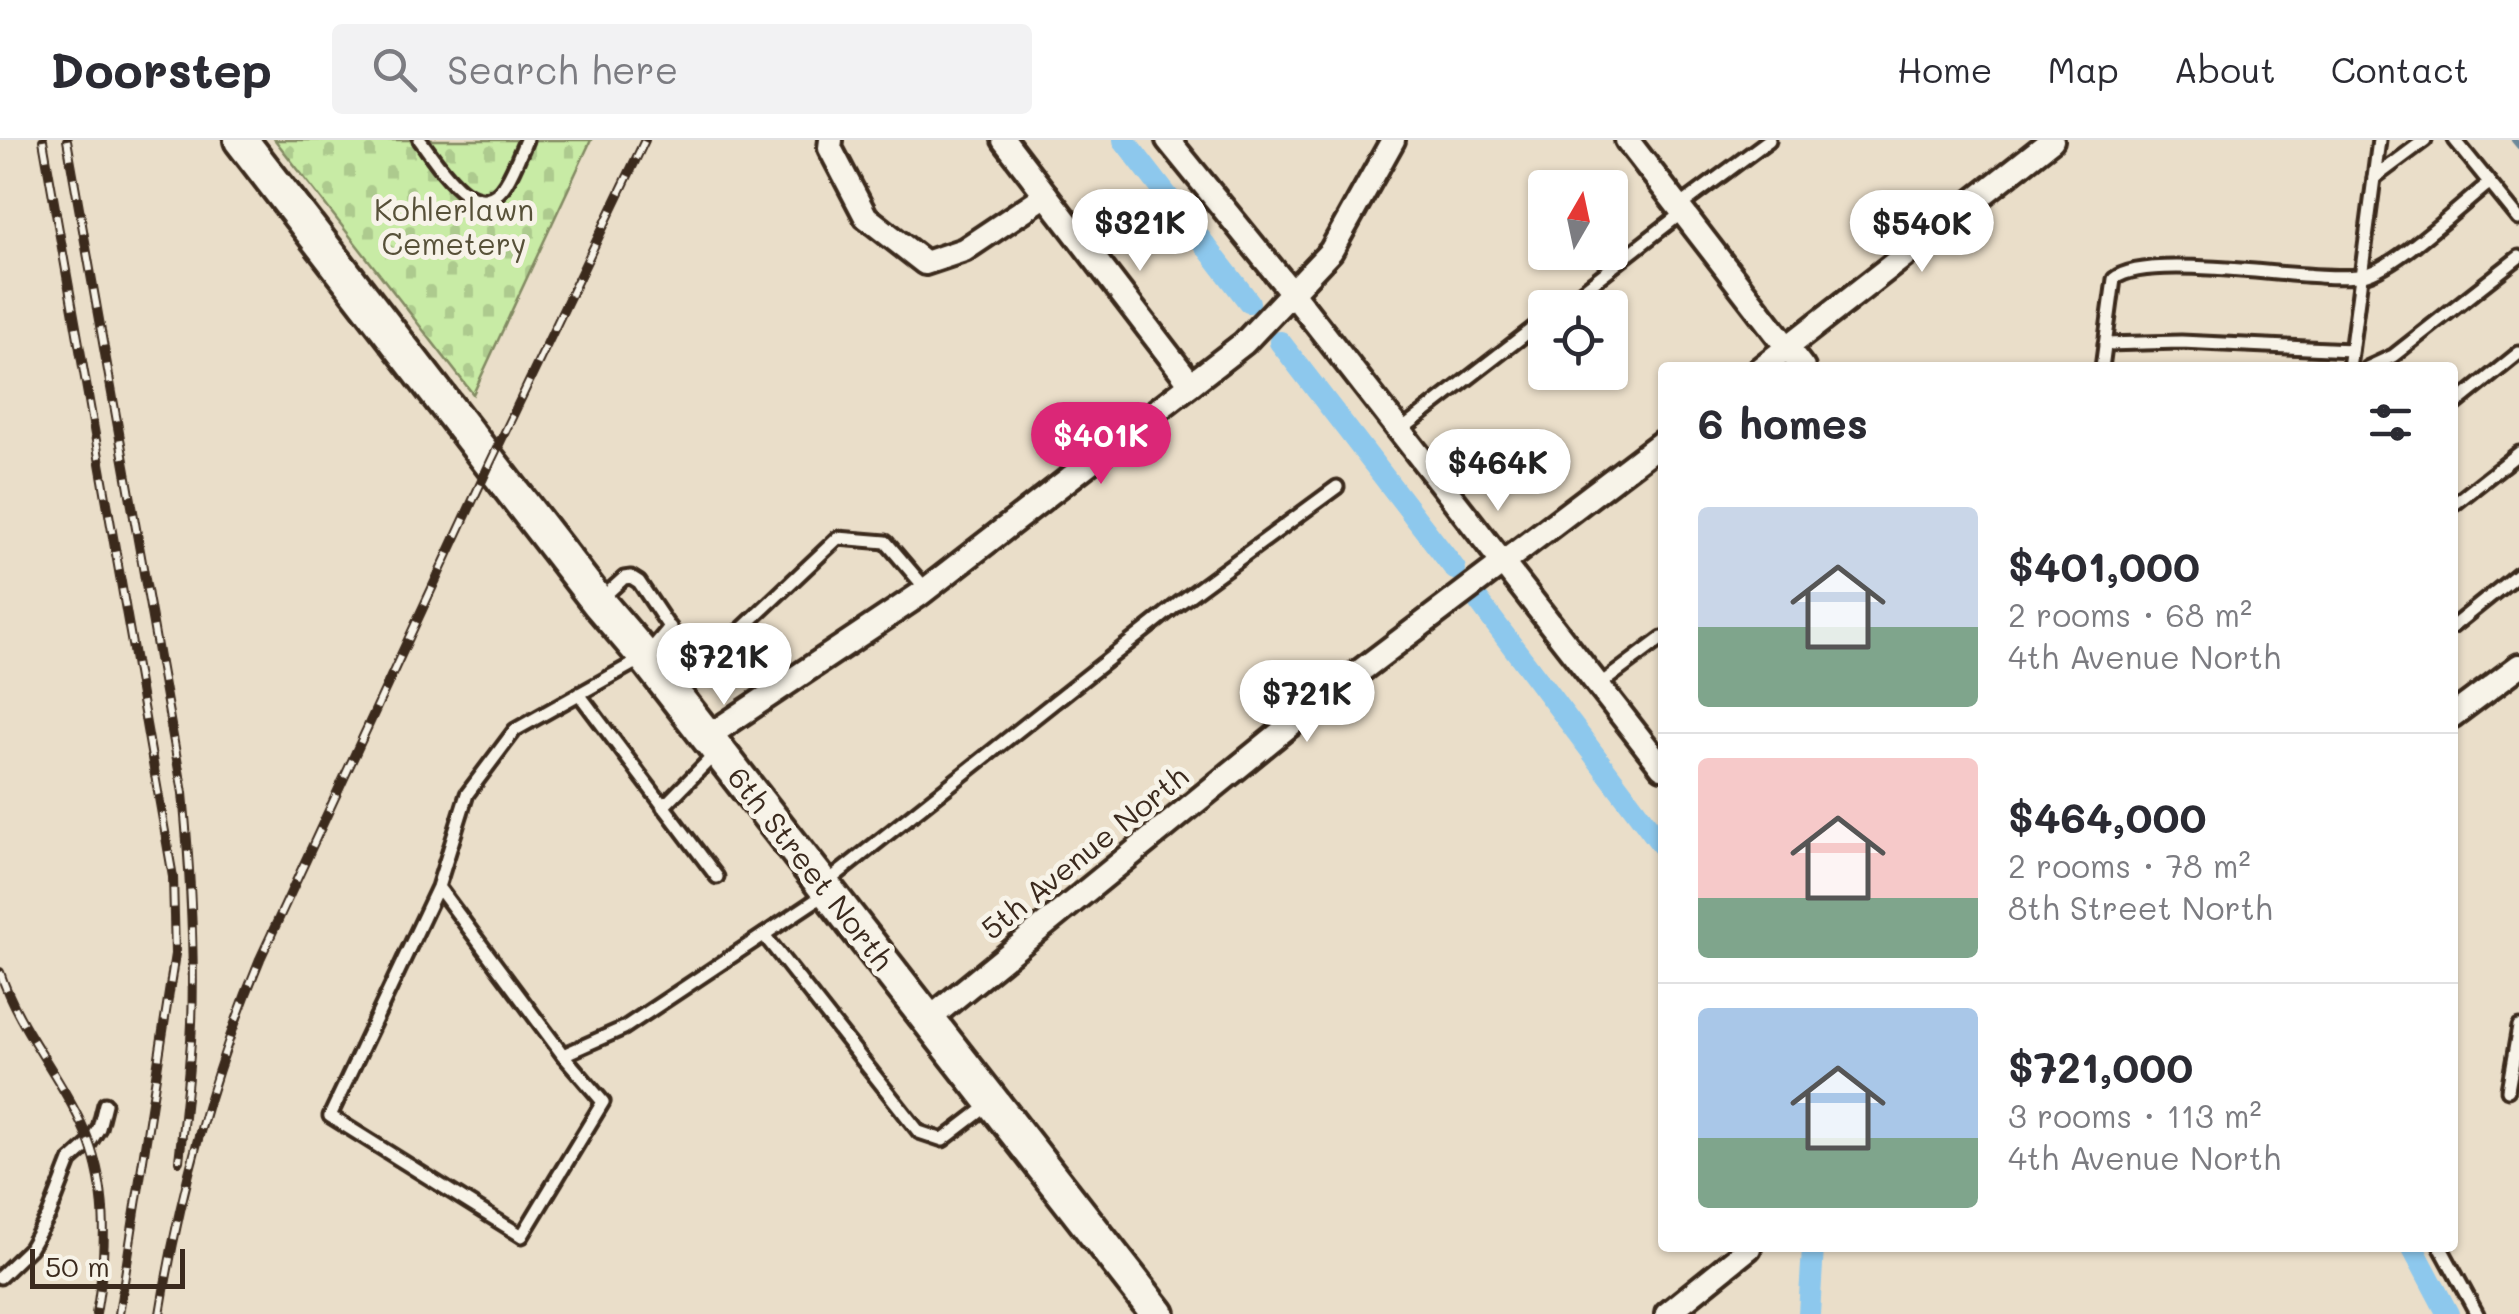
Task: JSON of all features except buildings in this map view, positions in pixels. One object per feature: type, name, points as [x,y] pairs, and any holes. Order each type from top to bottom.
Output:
[{"type":"street","name":"6th Street North","points":[[242,140],[598,602],[674,693],[1158,1314]]},
{"type":"street","points":[[831,140],[830,148],[866,217],[925,263],[964,250],[1046,195]]},
{"type":"street","points":[[1004,140],[1191,384]]},
{"type":"street","points":[[1168,140],[1658,762]]},
{"type":"street","points":[[712,744],[926,589],[1244,343],[1331,251],[1394,140]]},
{"type":"street","points":[[1627,140],[1799,362]]},
{"type":"street","points":[[1768,362],[2052,140]]},
{"type":"street","name":"5th Avenue North","points":[[928,1020],[1301,716],[1658,445]]},
{"type":"street","points":[[2458,712],[2519,666]]},
{"type":"street","points":[[1666,1314],[1744,1252]]},
{"type":"lane","points":[[420,140],[456,186],[481,199],[494,196],[505,185],[526,140]]},
{"type":"lane","points":[[1582,290],[1769,140]]},
{"type":"lane","points":[[2349,362],[2379,140]]},
{"type":"lane","points":[[2374,178],[2424,140]]},
{"type":"lane","points":[[2455,140],[2519,219]]},
{"type":"lane","points":[[2103,362],[2114,280],[2123,272],[2174,269],[2360,276],[2394,260],[2488,183]]},
{"type":"lane","points":[[2380,362],[2393,356],[2519,257]]},
{"type":"lane","points":[[1400,431],[1528,332]]},
{"type":"lane","points":[[2105,344],[2198,343],[2351,350]]},
{"type":"lane","points":[[2458,402],[2519,353]]},
{"type":"lane","points":[[2458,501],[2519,453]]},
{"type":"lane","points":[[563,1056],[624,1028],[764,935],[1178,604],[1337,487]]},
{"type":"lane","points":[[674,693],[838,538],[886,542],[926,589]]},
{"type":"lane","points":[[2458,622],[2519,572]]},
{"type":"lane","points":[[598,602],[624,578],[632,577],[699,672]]},
{"type":"lane","points":[[438,887],[563,1056],[603,1102],[522,1236],[330,1116],[438,887],[467,794],[516,730],[645,657],[670,627]]},
{"type":"lane","points":[[1598,686],[1658,641]]},
{"type":"lane","points":[[578,694],[717,877]]},
{"type":"lane","points":[[662,806],[712,744]]},
{"type":"lane","points":[[764,935],[919,1132],[944,1140],[992,1102]]},
{"type":"lane","points":[[2508,1090],[2519,1027]]},
{"type":"lane","points":[[0,1277],[30,1248],[49,1214],[70,1161],[89,1144],[99,1128],[105,1104]]},
{"type":"lane","points":[[2444,1252],[2477,1314]]},
{"type":"green space","name":"Kohlerlawn Cemetery","points":[[275,140],[591,140],[473,394]]},
{"type":"waterway","points":[[1124,140],[1249,302]]},
{"type":"waterway","points":[[2514,140],[2519,146]]},
{"type":"waterway","points":[[1280,342],[1455,569]]},
{"type":"waterway","points":[[1477,599],[1658,840]]},
{"type":"waterway","points":[[1809,1314],[1813,1252]]},
{"type":"waterway","points":[[2415,1252],[2448,1314]]},
{"type":"railway","points":[[43,140],[173,877],[175,954],[119,1314]]},
{"type":"railway","points":[[67,140],[183,793],[193,994],[179,1161]]},
{"type":"railway","points":[[160,1314],[177,1223],[200,1134],[260,959],[645,140]]},
{"type":"railway","points":[[0,972],[17,1011],[81,1123],[97,1169],[104,1241],[96,1314]]}]
